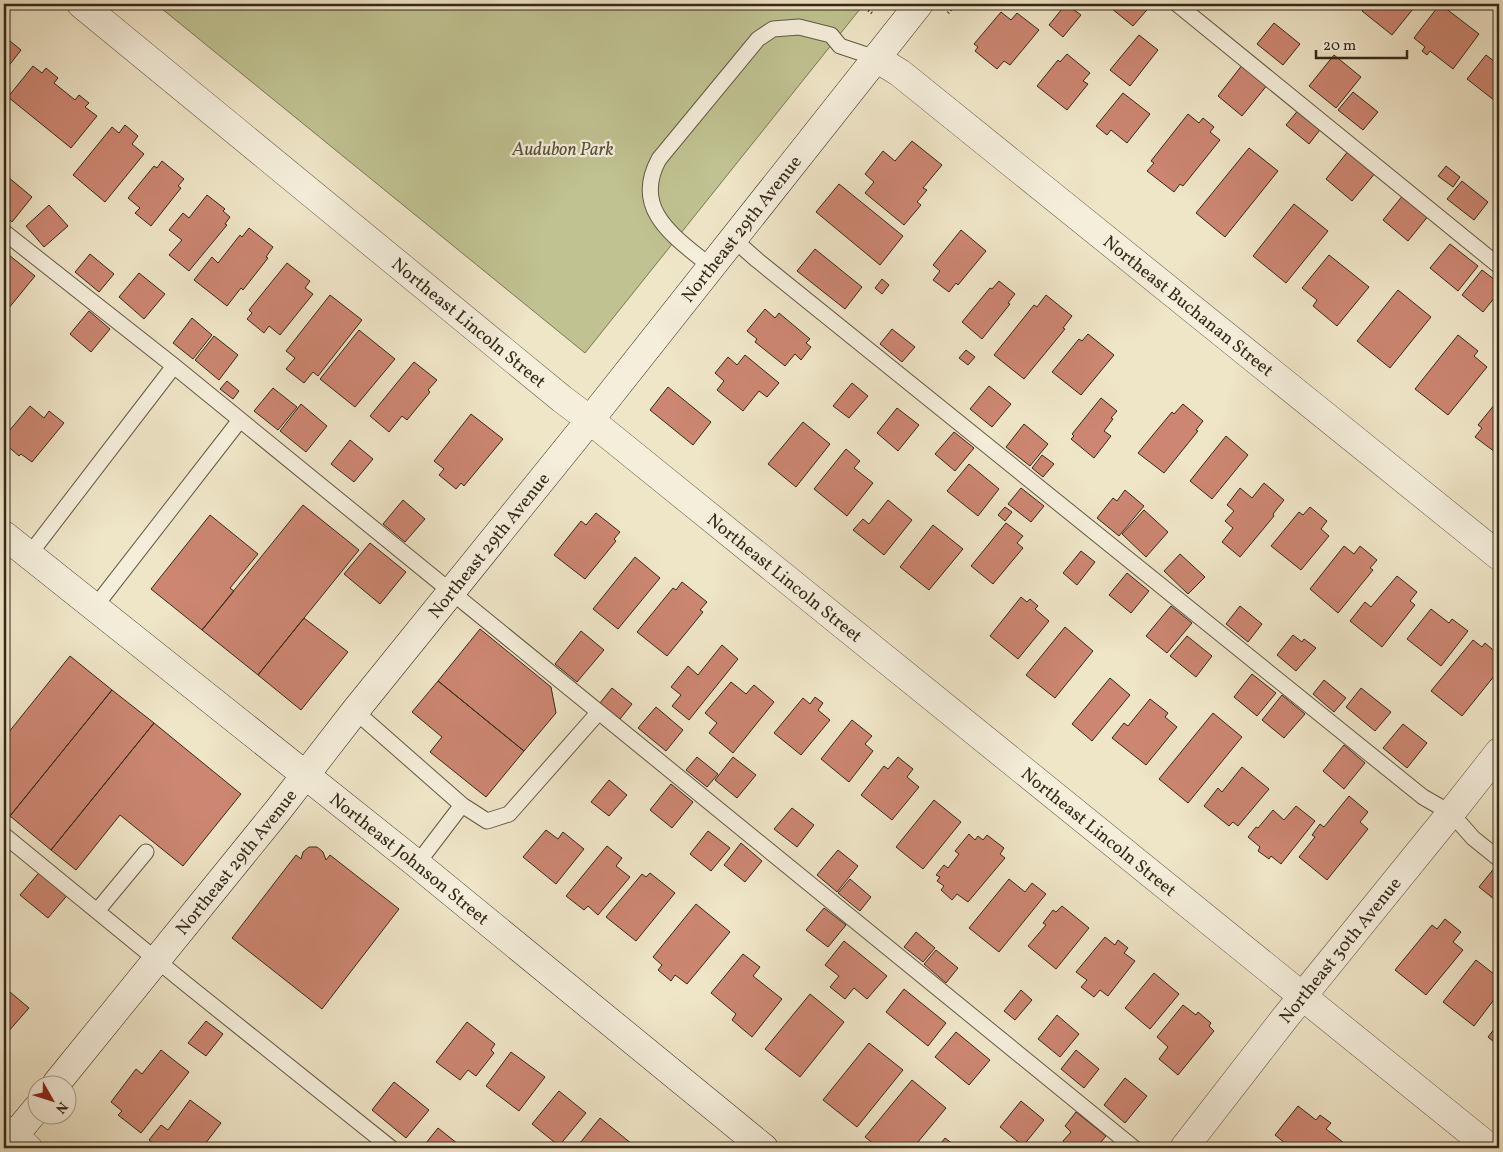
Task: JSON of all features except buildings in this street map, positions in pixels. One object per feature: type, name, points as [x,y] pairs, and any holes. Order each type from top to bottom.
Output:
[{"type":"street","name":"Northeast Lincoln Street","points":[[81,4],[562,399],[1490,1148]]},
{"type":"street","name":"Northeast 29th Avenue","points":[[64,1074],[157,961],[450,592],[590,420],[732,238],[919,4]]},
{"type":"street","name":"Northeast Buchanan Street","points":[[876,58],[900,73],[1499,556]]},
{"type":"street","name":"Northeast Johnson Street","points":[[4,535],[417,864],[764,1148]]},
{"type":"street","name":"Northeast 30th Avenue","points":[[1184,1148],[1302,996],[1499,752]]},
{"type":"street","points":[[12,1140],[28,1119]]},
{"type":"lane","points":[[1177,4],[1499,266]]},
{"type":"lane","points":[[710,266],[667,230],[653,209],[649,189],[652,171],[659,159],[758,39],[773,29],[799,27],[831,35],[840,46],[876,58]]},
{"type":"lane","points":[[4,232],[174,366],[1134,1148]]},
{"type":"lane","points":[[732,238],[1423,797],[1451,813],[1473,838],[1499,859]]},
{"type":"lane","points":[[29,556],[174,366]]},
{"type":"lane","points":[[94,608],[240,420]]},
{"type":"lane","points":[[355,711],[462,805],[487,821],[509,814],[598,713]]},
{"type":"lane","points":[[417,864],[462,805]]},
{"type":"lane","points":[[4,835],[157,961],[391,1148]]},
{"type":"lane","points":[[97,911],[146,852]]},
{"type":"path","points":[[860,4],[875,15]]},
{"type":"green space","name":"Audubon Park","points":[[156,4],[864,4],[585,353]]}]
